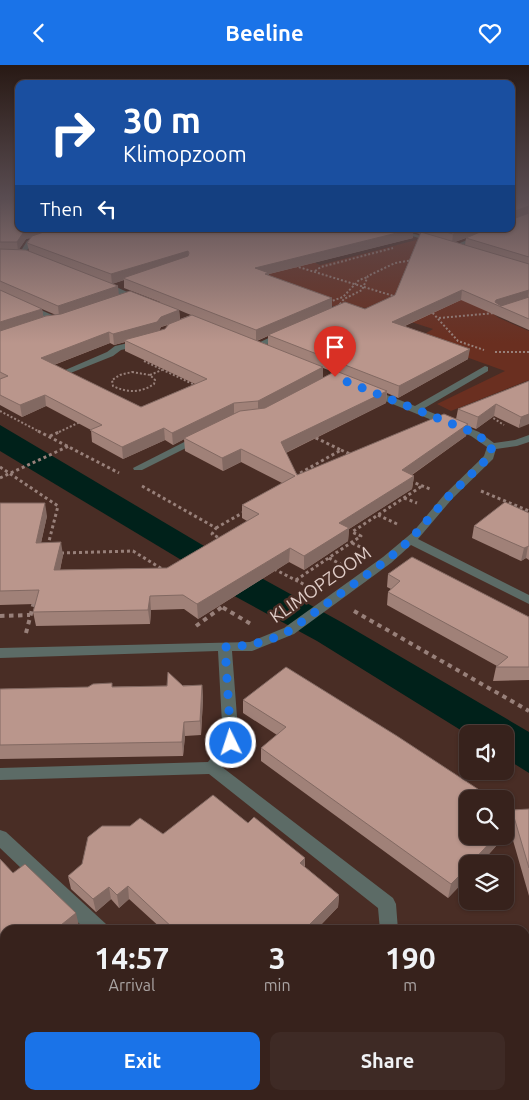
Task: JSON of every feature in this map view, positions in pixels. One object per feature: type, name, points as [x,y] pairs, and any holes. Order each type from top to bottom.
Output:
[{"type":"street","points":[[24,247],[17,254],[36,257]]},
{"type":"street","points":[[454,247],[469,252]]},
{"type":"street","points":[[92,280],[113,288],[126,297],[147,302]]},
{"type":"street","points":[[113,288],[128,283]]},
{"type":"street","points":[[0,294],[59,321]]},
{"type":"street","points":[[46,322],[68,318]]},
{"type":"street","points":[[274,353],[252,344],[291,331]]},
{"type":"street","points":[[60,374],[110,354],[118,348],[154,339]]},
{"type":"street","points":[[415,410],[485,369]]},
{"type":"street","points":[[360,387],[475,433],[492,446],[517,443],[529,438]]},
{"type":"street","points":[[138,469],[205,435]]},
{"type":"street","name":"KLIMOPZOOM","points":[[0,653],[252,646],[274,639],[289,631],[387,560],[410,540],[448,497],[489,457],[492,446]]},
{"type":"street","points":[[410,540],[529,600]]},
{"type":"street","points":[[212,768],[231,743],[225,647]]},
{"type":"street","points":[[0,774],[212,768],[387,904],[389,925]]},
{"type":"street","points":[[0,837],[94,925]]},
{"type":"path","points":[[315,271],[320,267],[396,247]]},
{"type":"path","points":[[323,305],[343,297],[354,283],[395,263],[421,259],[452,247]]},
{"type":"path","points":[[289,264],[404,299]]},
{"type":"path","points":[[341,309],[340,304],[344,299],[362,290],[368,277]]},
{"type":"path","points":[[426,308],[433,312],[458,341],[477,349],[486,350]]},
{"type":"path","points":[[438,318],[500,313]]},
{"type":"path","points":[[118,348],[199,387]]},
{"type":"path","points":[[494,351],[529,352]]},
{"type":"path","points":[[150,375],[162,370]]},
{"type":"path","points":[[139,372],[150,375],[155,380],[150,387],[130,391],[117,388],[113,386],[112,380],[120,375],[139,372]]},
{"type":"path","points":[[109,391],[117,388]]},
{"type":"path","points":[[50,435],[86,420]]},
{"type":"path","points":[[306,434],[359,458]]},
{"type":"path","points":[[0,478],[69,446]]},
{"type":"path","points":[[292,478],[342,450]]},
{"type":"path","points":[[0,467],[58,506],[46,553]]},
{"type":"path","points":[[404,478],[448,497]]},
{"type":"path","points":[[462,483],[529,511]]},
{"type":"path","points":[[296,580],[361,536],[352,532],[422,486]]},
{"type":"path","points":[[216,528],[250,509]]},
{"type":"path","points":[[56,553],[133,551],[167,572]]},
{"type":"path","points":[[268,565],[296,580],[329,602],[529,711]]},
{"type":"path","points":[[21,652],[35,597]]},
{"type":"path","points":[[210,600],[274,639]]},
{"type":"path","points":[[0,616],[30,615]]},
{"type":"shaded area","points":[[224,247],[271,247],[293,253],[320,265],[388,247],[427,247],[469,297],[499,318],[529,331],[529,380],[451,411],[437,404],[505,371],[416,339],[433,329],[368,308],[333,306],[269,284]]},
{"type":"water","points":[[0,425],[221,556],[198,570],[0,451]]},
{"type":"water","points":[[243,568],[343,623],[529,732],[529,773],[514,764],[514,725],[459,725],[459,729],[317,641],[216,586]]},
{"type":"building","points":[[39,247],[339,247],[255,268],[269,273],[265,274],[332,298],[256,330],[123,278],[188,256],[188,251],[111,274]]},
{"type":"building","points":[[415,247],[473,247],[529,264],[529,290],[496,300],[495,302],[501,306],[529,297],[529,319],[462,290],[392,322],[470,349],[399,386],[268,335],[345,302],[365,309],[395,295]]},
{"type":"building","points":[[497,247],[529,247],[529,257]]},
{"type":"building","points":[[0,249],[26,250],[118,286],[58,306],[0,281]]},
{"type":"building","points":[[0,290],[42,309],[0,322]]},
{"type":"building","points":[[130,291],[179,310],[161,317],[157,322],[113,334],[109,332],[41,358],[141,407],[207,379],[124,340],[165,329],[169,324],[192,315],[323,367],[258,401],[234,403],[172,433],[164,428],[122,447],[90,430],[102,425],[45,395],[20,405],[0,395],[0,379],[8,376],[0,372],[0,331],[46,316],[61,314]]},
{"type":"building","points":[[336,371],[387,391],[281,442],[297,475],[444,414],[468,424],[402,470],[414,476],[339,523],[349,528],[304,556],[290,548],[197,604],[183,595],[150,596],[148,610],[33,612],[39,590],[0,591],[0,503],[45,503],[36,543],[61,542],[54,570],[167,568],[259,514],[242,505],[295,476],[241,449],[222,458],[184,438],[240,411],[265,408]]},
{"type":"building","points":[[529,381],[529,414],[521,417],[496,404],[478,417],[458,409]]},
{"type":"building","points":[[505,502],[529,513],[529,546],[524,548],[474,526]]},
{"type":"building","points":[[412,557],[529,617],[529,667],[496,667],[508,657],[388,592],[400,581],[388,574]]},
{"type":"building","points":[[286,667],[397,736],[459,777],[459,780],[464,780],[479,790],[459,790],[459,845],[488,845],[478,855],[459,855],[459,876],[451,884],[261,748],[286,727],[243,700]]},
{"type":"building","points":[[168,672],[183,686],[202,685],[200,721],[184,722],[182,742],[0,745],[0,689],[88,687],[93,684],[112,683],[112,687],[167,686]]},
{"type":"building","points":[[213,795],[248,823],[254,817],[305,858],[300,863],[339,895],[309,925],[170,925],[128,886],[117,895],[109,887],[93,899],[68,876],[82,864],[88,837],[102,826],[130,826],[140,818],[163,834]]},
{"type":"building","points":[[529,809],[529,868],[514,817],[514,810]]},
{"type":"building","points":[[0,859],[13,873],[25,864],[76,913],[61,925],[0,925]]},
{"type":"route","points":[[231,743],[225,647],[252,646],[274,639],[289,631],[387,560],[410,540],[448,497],[489,457],[492,446],[475,433],[335,377]]}]
